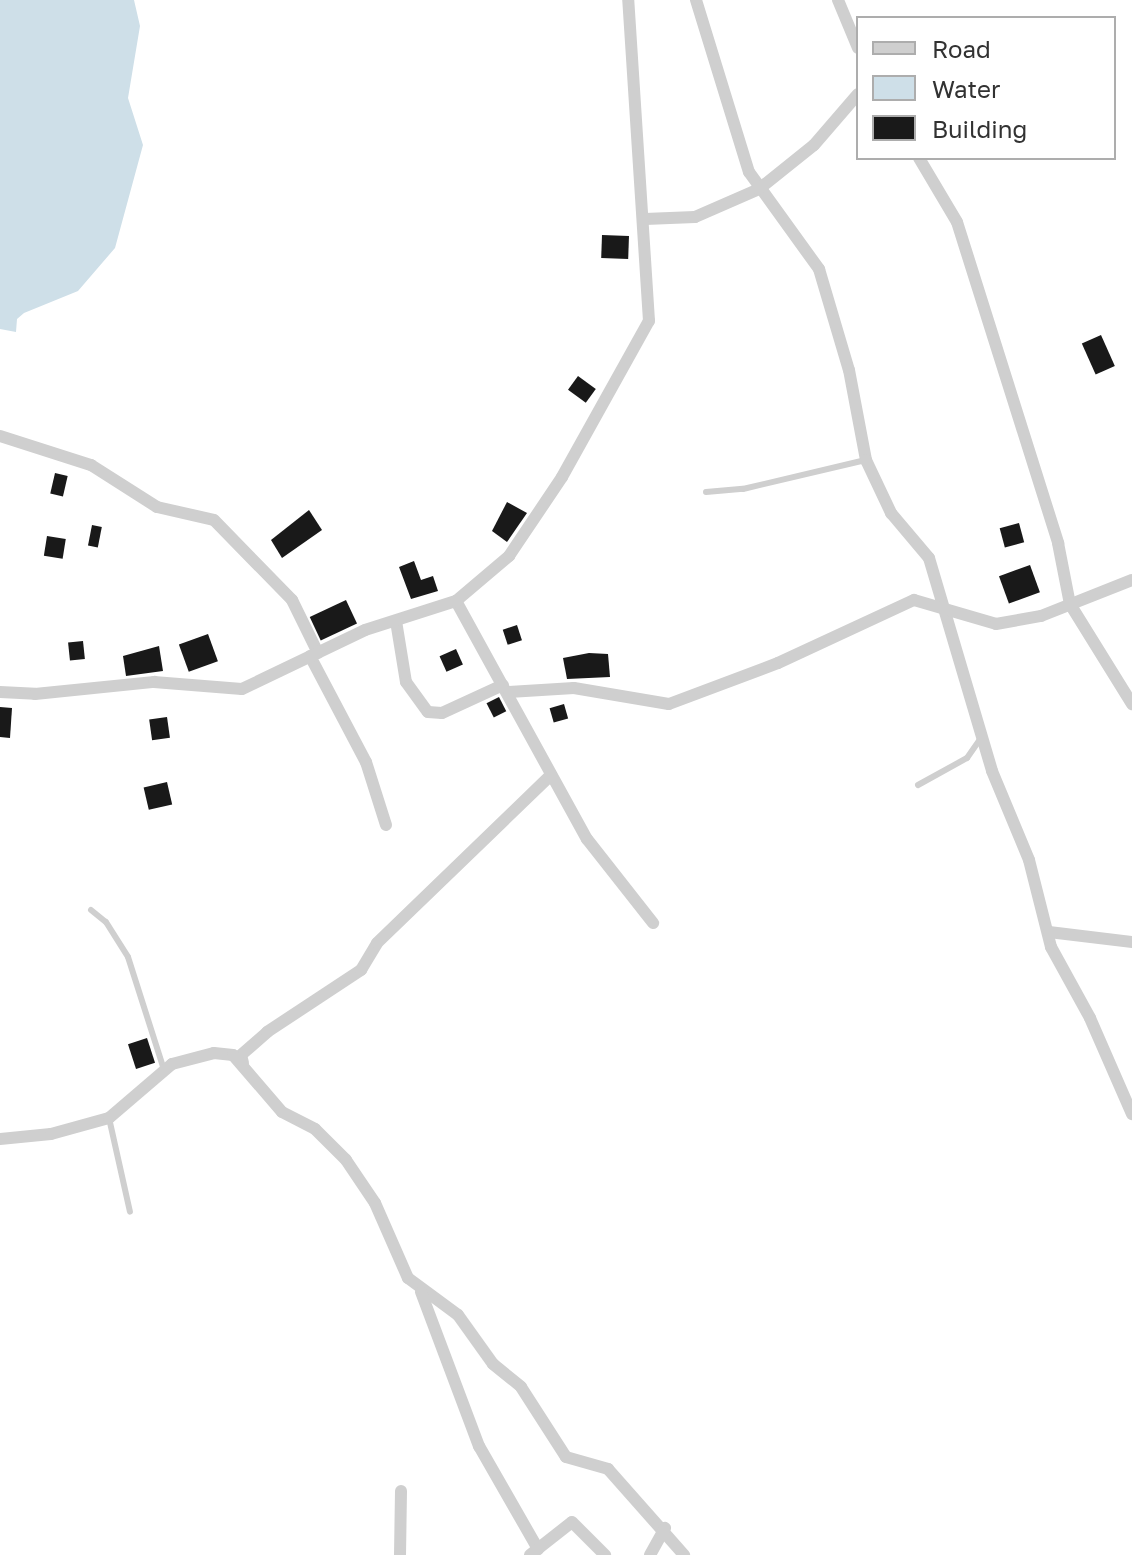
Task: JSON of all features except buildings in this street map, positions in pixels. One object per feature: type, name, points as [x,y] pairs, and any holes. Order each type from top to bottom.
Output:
[{"type":"street","points":[[0,692],[35,694],[154,682],[231,691],[396,621],[456,601],[525,538],[644,338],[651,302],[628,0]]},
{"type":"street","points":[[696,0],[759,189],[790,221],[819,269],[849,370],[866,460],[891,513],[923,545],[1060,968],[1090,1018],[1132,1114]]},
{"type":"street","points":[[838,0],[856,43]]},
{"type":"street","points":[[645,219],[695,217],[759,189],[824,135],[856,96]]},
{"type":"street","points":[[920,160],[957,222],[1058,543],[1070,604],[1132,704]]},
{"type":"street","points":[[0,436],[91,465],[157,507],[214,520],[292,600],[314,654],[366,762],[386,825]]},
{"type":"street","points":[[396,621],[406,682],[428,712],[442,713],[506,688],[574,688],[669,704],[778,663],[914,600],[924,599],[945,612],[996,624],[1041,616],[1132,580]]},
{"type":"street","points":[[456,601],[587,839],[653,923]]},
{"type":"street","points":[[551,775],[377,943],[361,970],[267,1032],[241,1055],[243,1063],[282,1112],[315,1129],[346,1160],[375,1203],[408,1278],[421,1292],[458,1315],[493,1364],[521,1387],[566,1457],[608,1469],[641,1510],[665,1528],[684,1555]]},
{"type":"street","points":[[1049,932],[1132,942]]},
{"type":"street","points":[[0,1139],[51,1134],[109,1118],[164,1070],[185,1058],[214,1053],[243,1063]]},
{"type":"street","points":[[421,1292],[479,1446],[534,1552],[572,1522],[580,1525],[605,1555]]},
{"type":"street","points":[[400,1555],[401,1491]]},
{"type":"street","points":[[650,1555],[665,1528]]},
{"type":"lane","points":[[706,492],[743,489],[866,460]]},
{"type":"lane","points":[[918,785],[967,758],[982,734]]},
{"type":"lane","points":[[91,910],[106,922],[128,957],[164,1070]]},
{"type":"lane","points":[[109,1118],[130,1212]]},
{"type":"water","points":[[0,0],[134,0],[140,26],[128,98],[143,145],[115,248],[78,291],[24,313],[17,319],[16,332],[0,329]]}]
